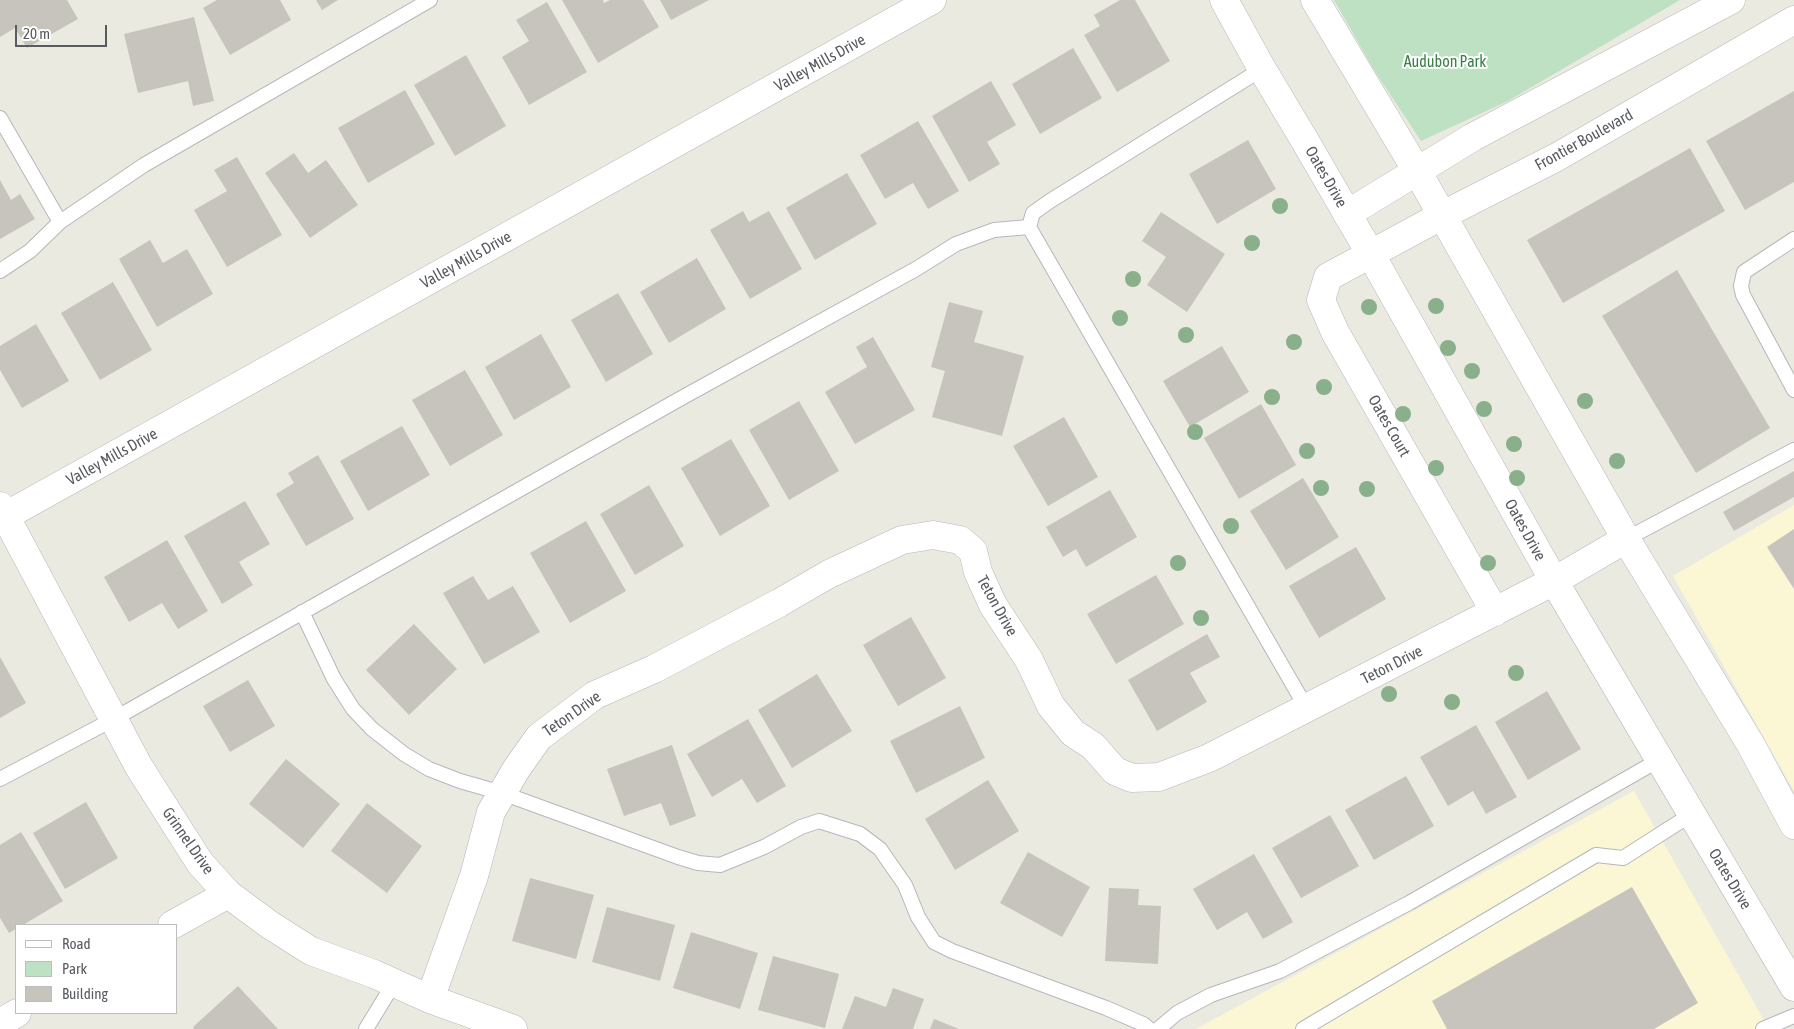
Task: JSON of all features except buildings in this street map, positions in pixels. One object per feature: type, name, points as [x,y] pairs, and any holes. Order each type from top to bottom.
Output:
[{"type":"street","name":"Valley Mills Drive","points":[[2,514],[932,0]]},
{"type":"street","name":"Oates Drive","points":[[1224,0],[1262,70],[1370,253],[1554,581],[1794,987]]},
{"type":"street","points":[[1315,0],[1417,171],[1626,539],[1751,745],[1794,825]]},
{"type":"street","points":[[1347,214],[1473,137],[1731,0]]},
{"type":"street","name":"Frontier Boulevard","points":[[1370,253],[1557,157],[1794,20]]},
{"type":"street","name":"Oates Court","points":[[1370,253],[1328,277],[1322,300],[1335,332],[1495,612]]},
{"type":"street","name":"Grinnel Drive","points":[[2,514],[112,720],[148,782],[200,863],[228,894],[270,925],[311,951],[513,1029]]},
{"type":"street","name":"Teton Drive","points":[[430,998],[474,876],[491,812],[539,736],[595,695],[654,669],[779,604],[828,574],[902,540],[932,535],[960,540],[973,551],[978,572],[993,605],[1029,660],[1051,706],[1073,733],[1093,746],[1115,771],[1132,778],[1159,777],[1209,758],[1495,612],[1554,581],[1626,539]]},
{"type":"street","points":[[174,924],[228,894]]},
{"type":"street","points":[[0,1023],[15,1014]]},
{"type":"lane","points":[[0,271],[30,251],[60,222],[144,165],[430,0]]},
{"type":"lane","points":[[1262,70],[1050,201],[1033,213],[1029,227],[1306,709]]},
{"type":"lane","points":[[0,118],[60,222]]},
{"type":"lane","points":[[0,779],[112,720],[916,269],[956,244],[994,230],[1029,227]]},
{"type":"lane","points":[[1794,239],[1744,272],[1741,286],[1743,295],[1794,390]]},
{"type":"lane","points":[[1626,539],[1794,450]]},
{"type":"lane","points":[[302,612],[334,680],[353,709],[372,729],[404,754],[429,769],[698,863],[720,866],[801,827],[819,822],[860,834],[880,849],[905,885],[918,917],[934,942],[960,954],[1106,1008],[1143,1024],[1149,1029]]},
{"type":"lane","points":[[1158,1029],[1177,1013],[1211,995],[1280,971],[1408,903],[1660,760]]},
{"type":"lane","points":[[1303,1029],[1596,854],[1623,858],[1692,814]]},
{"type":"lane","points":[[366,1029],[394,983]]},
{"type":"lane","points":[[1763,1029],[1794,1016]]},
{"type":"shaded area","points":[[1794,505],[1794,791],[1673,576]]},
{"type":"shaded area","points":[[1634,791],[1769,1029],[1196,1029]]},
{"type":"green space","name":"Audubon Park","points":[[1334,0],[1680,0],[1508,101],[1421,141],[1374,70]]}]
